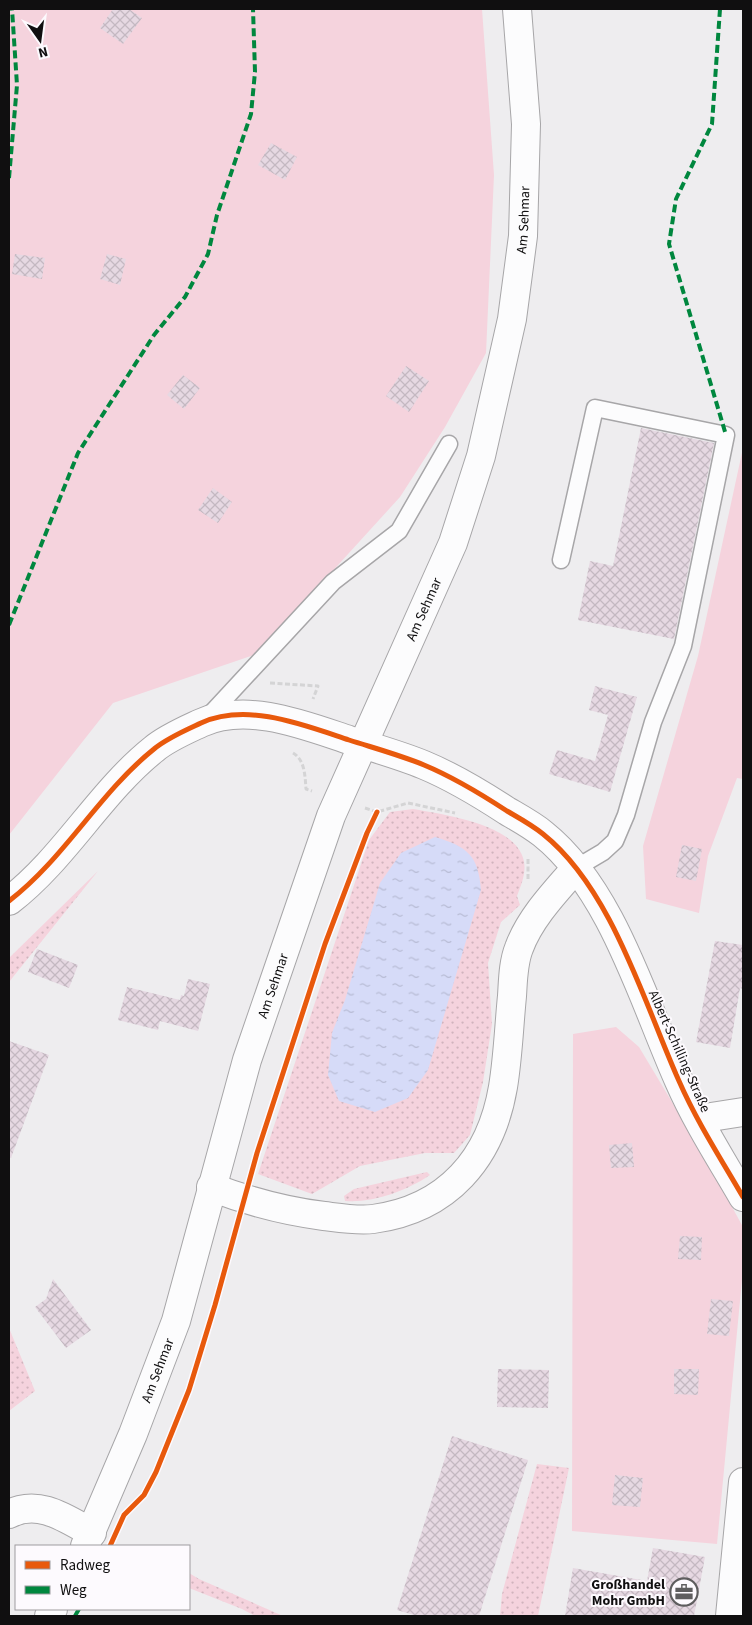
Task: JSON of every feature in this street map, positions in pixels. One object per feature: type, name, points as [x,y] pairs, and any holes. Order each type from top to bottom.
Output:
[{"type":"street","name":"Am Sehmar","points":[[88,1540],[176,1321],[247,1060],[339,799],[453,543],[481,456],[507,346],[522,259],[526,196],[526,124],[517,9]]},
{"type":"street","name":"Albert-Schilling-Straße","points":[[9,901],[26,888],[54,859],[107,796],[156,748],[203,722],[244,714],[291,720],[424,765],[486,798],[544,834],[576,868],[591,889],[611,924],[680,1083],[698,1119],[743,1197]]},
{"type":"street","points":[[211,1187],[244,1200],[288,1212],[343,1219],[372,1220],[405,1212],[456,1184],[470,1168],[494,1126],[503,1087],[518,950],[527,928],[576,868]]},
{"type":"street","name":"Albert-Schilling-Straße","points":[[698,1119],[743,1112]]},
{"type":"street","points":[[730,1616],[743,1495]]},
{"type":"street","points":[[9,1514],[34,1508],[50,1510],[88,1540]]},
{"type":"lane","points":[[561,560],[595,408],[726,435],[683,646],[653,722],[626,815],[615,841],[603,852],[576,868]]},
{"type":"lane","points":[[203,722],[333,582],[399,531],[449,444]]},
{"type":"path","points":[[288,751],[296,754],[305,769],[306,789],[377,812],[408,803],[463,815]]},
{"type":"path","points":[[526,857],[529,863],[528,885],[523,894],[544,906]]},
{"type":"shaded area","points":[[9,9],[482,9],[494,175],[486,353],[445,427],[400,497],[257,654],[113,703],[9,835]]},
{"type":"shaded area","points":[[743,448],[743,779],[737,778],[708,856],[699,913],[646,899],[643,846],[698,656]]},
{"type":"shaded area","points":[[413,809],[474,822],[490,828],[504,835],[515,844],[524,860],[524,876],[517,896],[520,905],[501,922],[488,963],[492,1024],[483,1082],[470,1135],[454,1153],[425,1153],[360,1166],[312,1194],[258,1174],[369,840],[390,812]]},
{"type":"shaded area","points":[[98,871],[9,982],[9,958]]},
{"type":"shaded area","points":[[616,1027],[639,1047],[702,1152],[743,1227],[743,1269],[717,1544],[572,1531],[573,1034]]},
{"type":"shaded area","points":[[427,1172],[430,1175],[411,1186],[389,1195],[367,1200],[345,1201],[344,1196],[354,1189]]},
{"type":"shaded area","points":[[9,1328],[35,1391],[9,1411]]},
{"type":"shaded area","points":[[537,1464],[569,1468],[538,1616],[500,1616],[502,1594]]},
{"type":"shaded area","points":[[190,1574],[283,1616],[255,1616],[190,1588]]},
{"type":"water","points":[[435,837],[456,845],[469,854],[477,868],[481,890],[428,1070],[408,1098],[375,1112],[339,1101],[328,1075],[332,1033],[345,1000],[380,883],[401,853]]},
{"type":"building","points":[[113,9],[129,9],[142,18],[123,44],[100,28]]},
{"type":"building","points":[[271,143],[297,157],[285,180],[258,165]]},
{"type":"building","points":[[15,254],[45,258],[42,279],[12,274]]},
{"type":"building","points":[[107,254],[126,259],[120,285],[100,279]]},
{"type":"building","points":[[406,366],[429,381],[409,412],[386,396]]},
{"type":"building","points":[[183,375],[200,388],[184,409],[167,395]]},
{"type":"building","points":[[641,428],[714,443],[674,639],[578,620],[590,561],[613,566]]},
{"type":"building","points":[[213,488],[232,502],[218,523],[198,510]]},
{"type":"building","points":[[595,686],[637,697],[610,792],[549,774],[557,750],[595,761],[608,715],[589,710]]},
{"type":"building","points":[[682,845],[702,849],[696,881],[676,877]]},
{"type":"building","points":[[715,941],[743,945],[743,989],[740,988],[730,1048],[696,1042]]},
{"type":"building","points":[[37,949],[78,965],[69,988],[28,972]]},
{"type":"building","points":[[188,979],[210,984],[198,1031],[160,1021],[158,1030],[118,1020],[127,987],[180,1000],[181,995],[184,996]]},
{"type":"building","points":[[9,1041],[49,1055],[11,1158],[9,1157]]},
{"type":"building","points":[[632,1143],[634,1167],[611,1168],[609,1145]]},
{"type":"building","points":[[680,1236],[702,1237],[701,1260],[678,1259]]},
{"type":"building","points":[[53,1279],[91,1330],[66,1348],[35,1307],[46,1299]]},
{"type":"building","points":[[711,1299],[733,1301],[729,1336],[707,1334]]},
{"type":"building","points":[[498,1369],[549,1370],[548,1408],[497,1407]]},
{"type":"building","points":[[674,1369],[699,1369],[698,1395],[674,1394]]},
{"type":"building","points":[[452,1436],[528,1460],[479,1616],[417,1616],[397,1610]]},
{"type":"building","points":[[615,1475],[643,1478],[640,1507],[612,1505]]},
{"type":"building","points":[[653,1548],[705,1557],[694,1616],[565,1616],[573,1568],[647,1581]]},
{"type":"marked path","points":[[9,178],[17,85],[12,9]]},
{"type":"marked path","points":[[9,625],[78,453],[154,335],[185,297],[208,254],[217,215],[251,114],[255,72],[253,9]]},
{"type":"marked path","points":[[720,9],[712,124],[676,199],[669,244],[726,435]]},
{"type":"marked path","points":[[75,1616],[78,1610]]},
{"type":"cycle path","points":[[9,901],[48,865],[134,766],[165,741],[183,731],[219,717],[256,715],[295,722],[424,765],[467,786],[539,831],[567,857],[588,885],[624,949],[686,1096],[709,1140],[743,1197]]},
{"type":"cycle path","points":[[110,1545],[124,1515],[144,1495],[156,1472],[189,1390],[215,1305],[257,1153],[325,944],[367,833],[377,812]]},
{"type":"place","name":"Großhandel Mohr GmbH","points":[[684,1592]]}]
